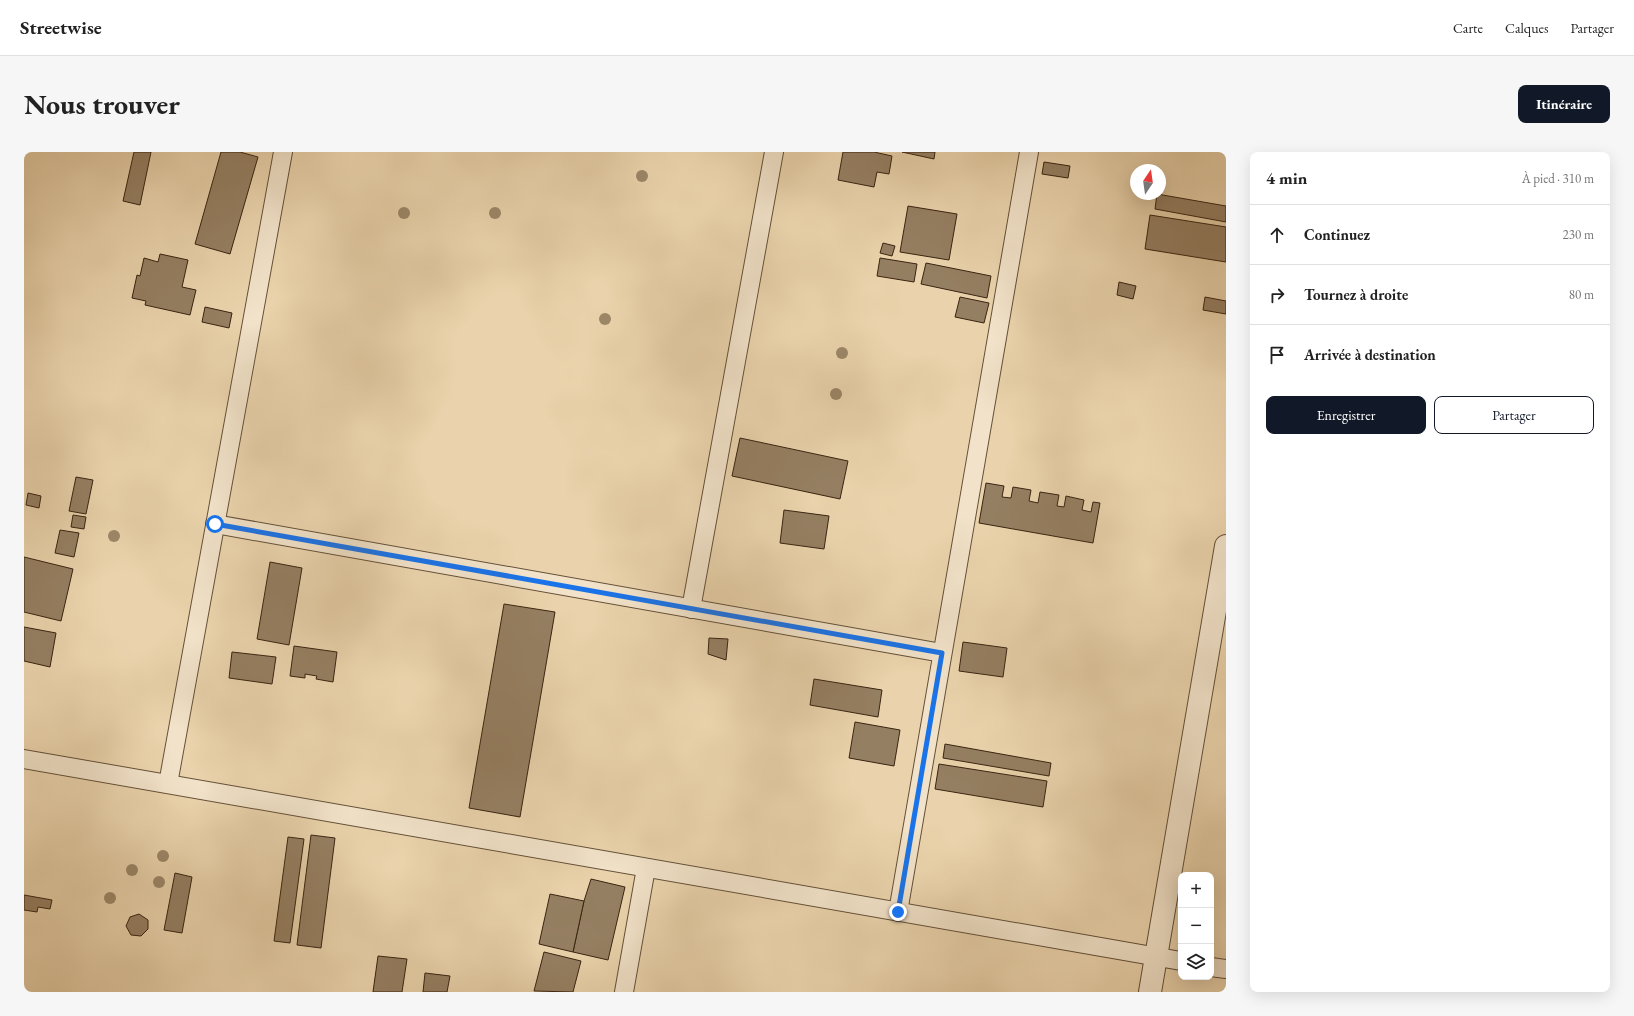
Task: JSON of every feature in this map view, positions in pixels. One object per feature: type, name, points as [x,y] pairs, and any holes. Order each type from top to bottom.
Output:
[{"type":"street","points":[[168,784],[283,152]]},
{"type":"street","points":[[691,609],[774,152]]},
{"type":"street","points":[[898,912],[1029,152]]},
{"type":"street","points":[[215,524],[942,653]]},
{"type":"street","points":[[1150,992],[1226,546]]},
{"type":"street","points":[[24,759],[1178,961]]},
{"type":"street","points":[[624,992],[646,868]]},
{"type":"street","points":[[1214,967],[1226,969]]},
{"type":"building","points":[[134,152],[151,152],[140,205],[123,201]]},
{"type":"building","points":[[221,152],[240,152],[258,157],[230,254],[195,244]]},
{"type":"building","points":[[843,152],[874,152],[892,156],[889,174],[877,172],[874,187],[838,180]]},
{"type":"building","points":[[902,152],[935,152],[934,159]]},
{"type":"building","points":[[1044,162],[1070,166],[1068,178],[1042,174]]},
{"type":"building","points":[[1166,196],[1226,206],[1226,222],[1155,209],[1156,200],[1166,200]]},
{"type":"building","points":[[908,206],[957,214],[949,260],[900,252]]},
{"type":"building","points":[[1150,215],[1226,227],[1226,262],[1145,249]]},
{"type":"building","points":[[883,243],[895,246],[892,256],[880,253]]},
{"type":"building","points":[[160,254],[188,260],[182,287],[196,290],[190,315],[145,305],[146,301],[132,298],[137,275],[140,276],[144,258],[158,262]]},
{"type":"building","points":[[880,258],[917,264],[914,282],[877,276]]},
{"type":"building","points":[[926,263],[991,276],[987,298],[921,284]]},
{"type":"building","points":[[1119,282],[1136,286],[1133,299],[1117,295]]},
{"type":"building","points":[[960,297],[989,303],[984,323],[955,317]]},
{"type":"building","points":[[1205,297],[1226,301],[1226,314],[1203,310]]},
{"type":"building","points":[[205,307],[232,313],[229,328],[202,322]]},
{"type":"building","points":[[740,438],[848,461],[840,499],[732,476]]},
{"type":"building","points":[[76,477],[93,480],[86,514],[69,511]]},
{"type":"building","points":[[986,483],[1004,486],[1002,497],[1011,498],[1013,487],[1031,490],[1029,501],[1038,503],[1040,492],[1059,495],[1057,506],[1064,507],[1066,496],[1084,500],[1082,510],[1091,512],[1093,502],[1100,503],[1093,543],[979,523]]},
{"type":"building","points":[[28,493],[41,496],[39,508],[26,505]]},
{"type":"building","points":[[784,510],[829,516],[824,549],[780,543]]},
{"type":"building","points":[[73,515],[86,517],[84,529],[71,527]]},
{"type":"building","points":[[60,530],[79,533],[74,557],[55,553]]},
{"type":"building","points":[[24,557],[73,569],[61,621],[24,612]]},
{"type":"building","points":[[270,562],[302,568],[289,645],[257,639]]},
{"type":"building","points":[[504,604],[555,612],[520,817],[469,808]]},
{"type":"building","points":[[24,627],[56,633],[50,667],[24,661]]},
{"type":"building","points":[[709,638],[728,639],[726,660],[708,654]]},
{"type":"building","points":[[963,642],[1007,648],[1003,677],[959,671]]},
{"type":"building","points":[[294,646],[337,652],[333,682],[316,679],[317,676],[305,674],[305,678],[290,676]]},
{"type":"building","points":[[232,652],[276,657],[272,684],[229,678]]},
{"type":"building","points":[[814,679],[882,690],[878,717],[810,705]]},
{"type":"building","points":[[855,722],[900,730],[894,766],[849,758]]},
{"type":"building","points":[[945,744],[1051,763],[1049,776],[943,758]]},
{"type":"building","points":[[939,764],[1047,781],[1043,807],[935,789]]},
{"type":"building","points":[[311,835],[335,838],[321,948],[297,945]]},
{"type":"building","points":[[288,837],[304,839],[290,943],[274,941]]},
{"type":"building","points":[[175,873],[192,877],[182,933],[164,930]]},
{"type":"building","points":[[591,879],[625,887],[608,960],[573,952],[584,901]]},
{"type":"building","points":[[550,894],[584,901],[573,952],[539,944]]},
{"type":"building","points":[[24,895],[52,900],[50,909],[38,907],[37,912],[24,910]]},
{"type":"building","points":[[139,914],[148,920],[148,929],[141,936],[131,935],[126,926],[130,917]]},
{"type":"building","points":[[544,952],[581,961],[573,992],[534,991]]},
{"type":"building","points":[[378,956],[407,959],[402,992],[373,992]]},
{"type":"building","points":[[425,973],[450,976],[447,992],[423,992]]},
{"type":"route","points":[[215,524],[942,653],[898,912]]}]
